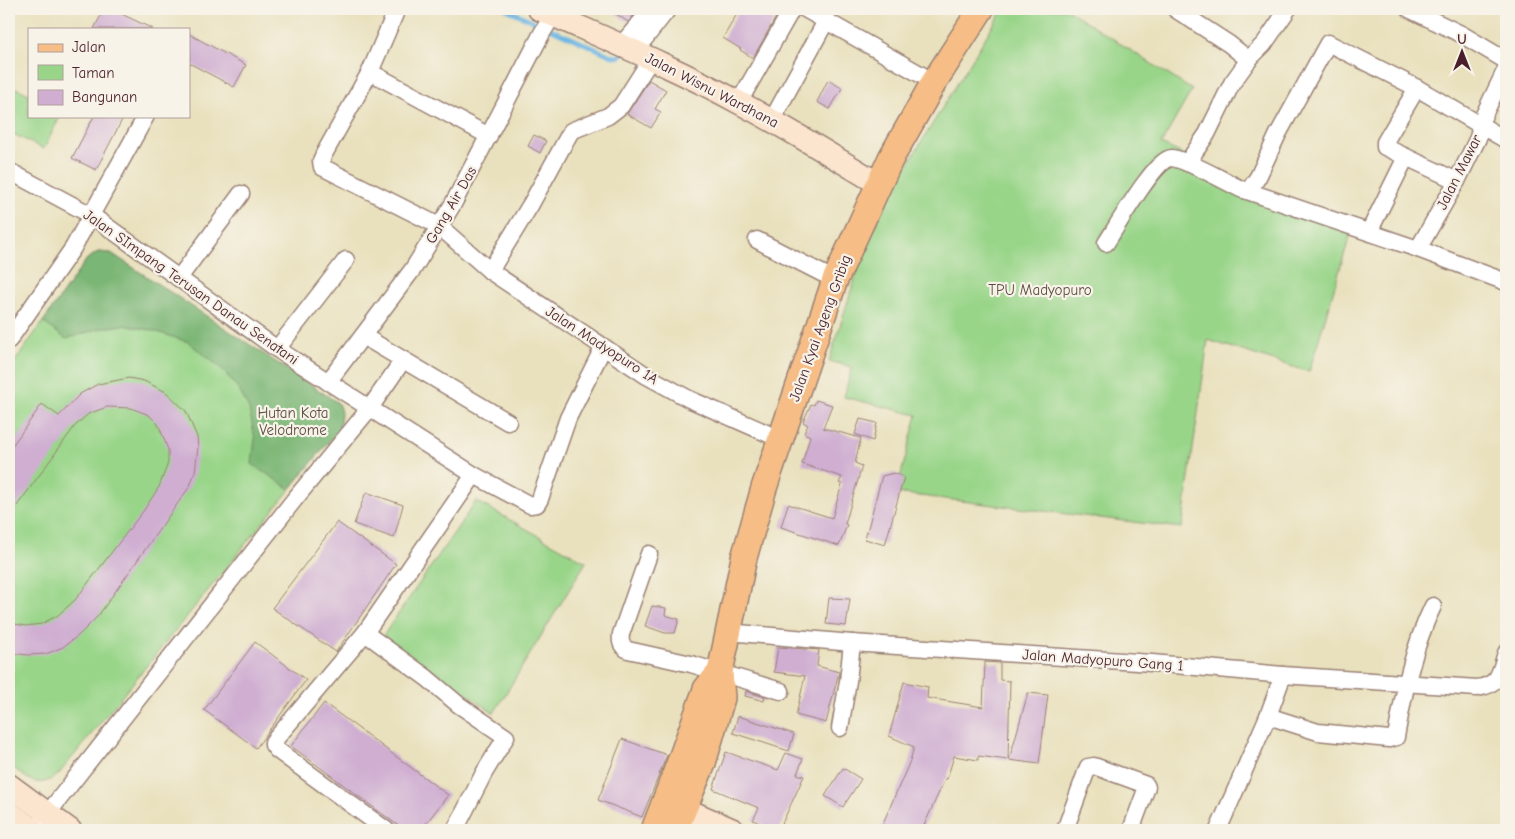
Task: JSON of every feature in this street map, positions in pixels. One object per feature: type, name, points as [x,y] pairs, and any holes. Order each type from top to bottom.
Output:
[{"type":"main road","name":"Jalan Kyai Ageng Gribig","points":[[672,820],[706,689],[720,672],[759,486],[780,439],[835,280],[891,158],[934,82],[981,9]]},
{"type":"street","points":[[397,9],[370,72],[490,136]]},
{"type":"street","points":[[490,271],[531,204],[571,131],[608,116],[621,106],[633,50],[652,9]]},
{"type":"street","points":[[633,50],[668,9]]},
{"type":"street","points":[[739,102],[792,9]]},
{"type":"street","points":[[805,9],[934,82]]},
{"type":"street","points":[[1175,9],[1229,44],[1249,60]]},
{"type":"street","points":[[1187,163],[1207,134],[1232,83],[1264,44],[1288,9]]},
{"type":"street","points":[[1409,9],[1461,34],[1505,60],[1506,64]]},
{"type":"street","name":"Jalan Wisnu Wardhana","points":[[546,20],[633,50],[739,102],[879,184]]},
{"type":"street","name":"Gang Air Das","points":[[328,382],[413,269],[439,226],[490,136],[546,20]]},
{"type":"street","points":[[772,120],[826,21]]},
{"type":"street","points":[[1247,191],[1258,177],[1278,134],[1328,43],[1417,88],[1506,140]]},
{"type":"street","name":"Jalan Mawar","points":[[1418,247],[1457,180],[1478,138],[1482,119],[1506,69]]},
{"type":"street","name":"Jalan Madyopuro 1A","points":[[370,72],[324,154],[322,167],[439,226],[490,271],[647,376],[689,399],[780,439]]},
{"type":"street","points":[[1417,88],[1385,147],[1457,180]]},
{"type":"street","points":[[9,340],[73,248],[145,118]]},
{"type":"street","points":[[1369,232],[1406,157]]},
{"type":"street","points":[[1106,243],[1156,167],[1171,158],[1187,163],[1247,191],[1418,247],[1506,282]]},
{"type":"street","name":"Jalan SImpang Terusan Danau Senatani","points":[[9,171],[91,214],[277,350],[474,474],[530,505],[537,504],[568,418],[603,348]]},
{"type":"street","points":[[179,278],[241,194]]},
{"type":"street","points":[[757,240],[835,280]]},
{"type":"street","points":[[277,350],[346,260]]},
{"type":"street","points":[[363,336],[508,422]]},
{"type":"street","points":[[39,825],[288,508],[370,408],[403,360]]},
{"type":"street","points":[[386,830],[277,750],[273,745],[276,738],[365,633],[474,474]]},
{"type":"street","points":[[649,554],[620,634],[623,646],[628,650],[720,672],[780,691]]},
{"type":"street","points":[[1268,716],[1318,732],[1389,739],[1396,737],[1406,683],[1427,620],[1434,606]]},
{"type":"street","name":"Jalan Madyopuro Gang 1","points":[[728,632],[852,643],[1152,663],[1283,675],[1478,688],[1488,687],[1498,678],[1506,653]]},
{"type":"street","points":[[365,633],[427,678],[459,705],[506,737],[484,773],[455,830]]},
{"type":"street","points":[[840,728],[852,643]]},
{"type":"street","points":[[1218,830],[1268,716],[1283,675]]},
{"type":"street","points":[[1064,830],[1088,767],[1094,766],[1146,785],[1131,830]]},
{"type":"street","points":[[9,785],[39,825]]},
{"type":"street","points":[[9,812],[39,825],[70,830]]},
{"type":"street","points":[[672,820],[732,830]]},
{"type":"green space","name":"TPU Madyopuro","points":[[1003,9],[1067,9],[1192,90],[1161,144],[1351,232],[1309,372],[1208,340],[1182,528],[896,493],[917,415],[844,397],[852,367],[829,361],[864,250],[895,185]]},
{"type":"green space","points":[[9,85],[28,94],[28,118],[59,118],[44,149],[9,132]]},
{"type":"green space","points":[[98,252],[111,253],[338,403],[341,413],[340,422],[339,429],[58,775],[50,780],[38,782],[27,778],[9,764],[9,370],[87,259]]},
{"type":"green space","name":"Hutan Kota Velodrome","points":[[98,252],[111,253],[338,403],[341,412],[339,429],[290,489],[252,464],[255,439],[249,409],[239,390],[222,369],[188,342],[151,330],[123,325],[98,329],[66,339],[43,322],[87,259]]},
{"type":"green space","points":[[476,501],[586,562],[494,713],[383,636]]},
{"type":"building","points":[[104,9],[111,9],[151,28],[94,28]]},
{"type":"building","points":[[609,9],[639,9],[628,22]]},
{"type":"building","points":[[740,9],[780,10],[753,58],[723,38]]},
{"type":"building","points":[[190,35],[246,65],[234,87],[190,64]]},
{"type":"building","points":[[649,80],[666,90],[655,109],[661,112],[651,128],[627,114]]},
{"type":"building","points":[[828,80],[842,88],[830,109],[817,102]]},
{"type":"building","points":[[93,118],[123,118],[96,170],[72,158]]},
{"type":"building","points":[[534,135],[546,141],[540,153],[528,146]]},
{"type":"building","points":[[129,378],[144,381],[166,392],[186,411],[197,437],[198,447],[195,472],[190,486],[98,616],[79,635],[63,647],[46,654],[9,653],[9,623],[26,626],[41,624],[57,616],[75,600],[144,510],[159,487],[168,463],[168,450],[158,424],[149,415],[131,408],[107,407],[88,414],[75,426],[9,517],[9,450],[42,404],[59,416],[80,394],[98,384]]},
{"type":"building","points":[[816,400],[832,405],[823,428],[861,438],[855,463],[862,466],[845,524],[847,525],[839,546],[781,527],[788,504],[832,518],[842,484],[839,483],[842,477],[802,464],[810,436],[804,433],[808,425],[803,422],[811,404],[814,405]]},
{"type":"building","points":[[860,419],[877,423],[873,441],[855,434]]},
{"type":"building","points":[[894,473],[904,477],[885,545],[865,539],[882,476]]},
{"type":"building","points":[[366,492],[403,505],[394,538],[354,524]]},
{"type":"building","points":[[337,522],[396,564],[336,652],[272,608]]},
{"type":"building","points":[[829,598],[850,599],[846,626],[826,624]]},
{"type":"building","points":[[652,606],[666,608],[665,615],[679,619],[675,633],[665,633],[645,626]]},
{"type":"building","points":[[255,642],[306,680],[256,748],[204,710]]},
{"type":"building","points":[[778,647],[819,650],[817,666],[839,672],[826,723],[796,715],[805,676],[774,672]]},
{"type":"building","points":[[985,662],[1000,663],[1000,680],[1010,681],[1008,760],[978,756],[978,760],[954,756],[947,779],[945,779],[922,830],[880,830],[910,761],[914,747],[889,736],[904,682],[928,687],[927,698],[983,707]]},
{"type":"building","points":[[746,691],[765,697],[764,701],[745,696]]},
{"type":"building","points":[[1028,693],[1048,695],[1039,764],[1009,760]]},
{"type":"building","points":[[324,703],[448,795],[421,830],[404,830],[291,746]]},
{"type":"building","points":[[738,716],[794,734],[789,751],[733,733]]},
{"type":"building","points":[[622,739],[667,755],[642,817],[598,800]]},
{"type":"building","points":[[726,752],[778,770],[786,753],[803,759],[797,774],[804,776],[779,830],[774,830],[753,820],[759,808],[713,789]]},
{"type":"building","points":[[843,768],[861,779],[843,807],[825,796]]},
{"type":"waterway","points":[[506,9],[612,56],[619,57],[623,53]]}]
